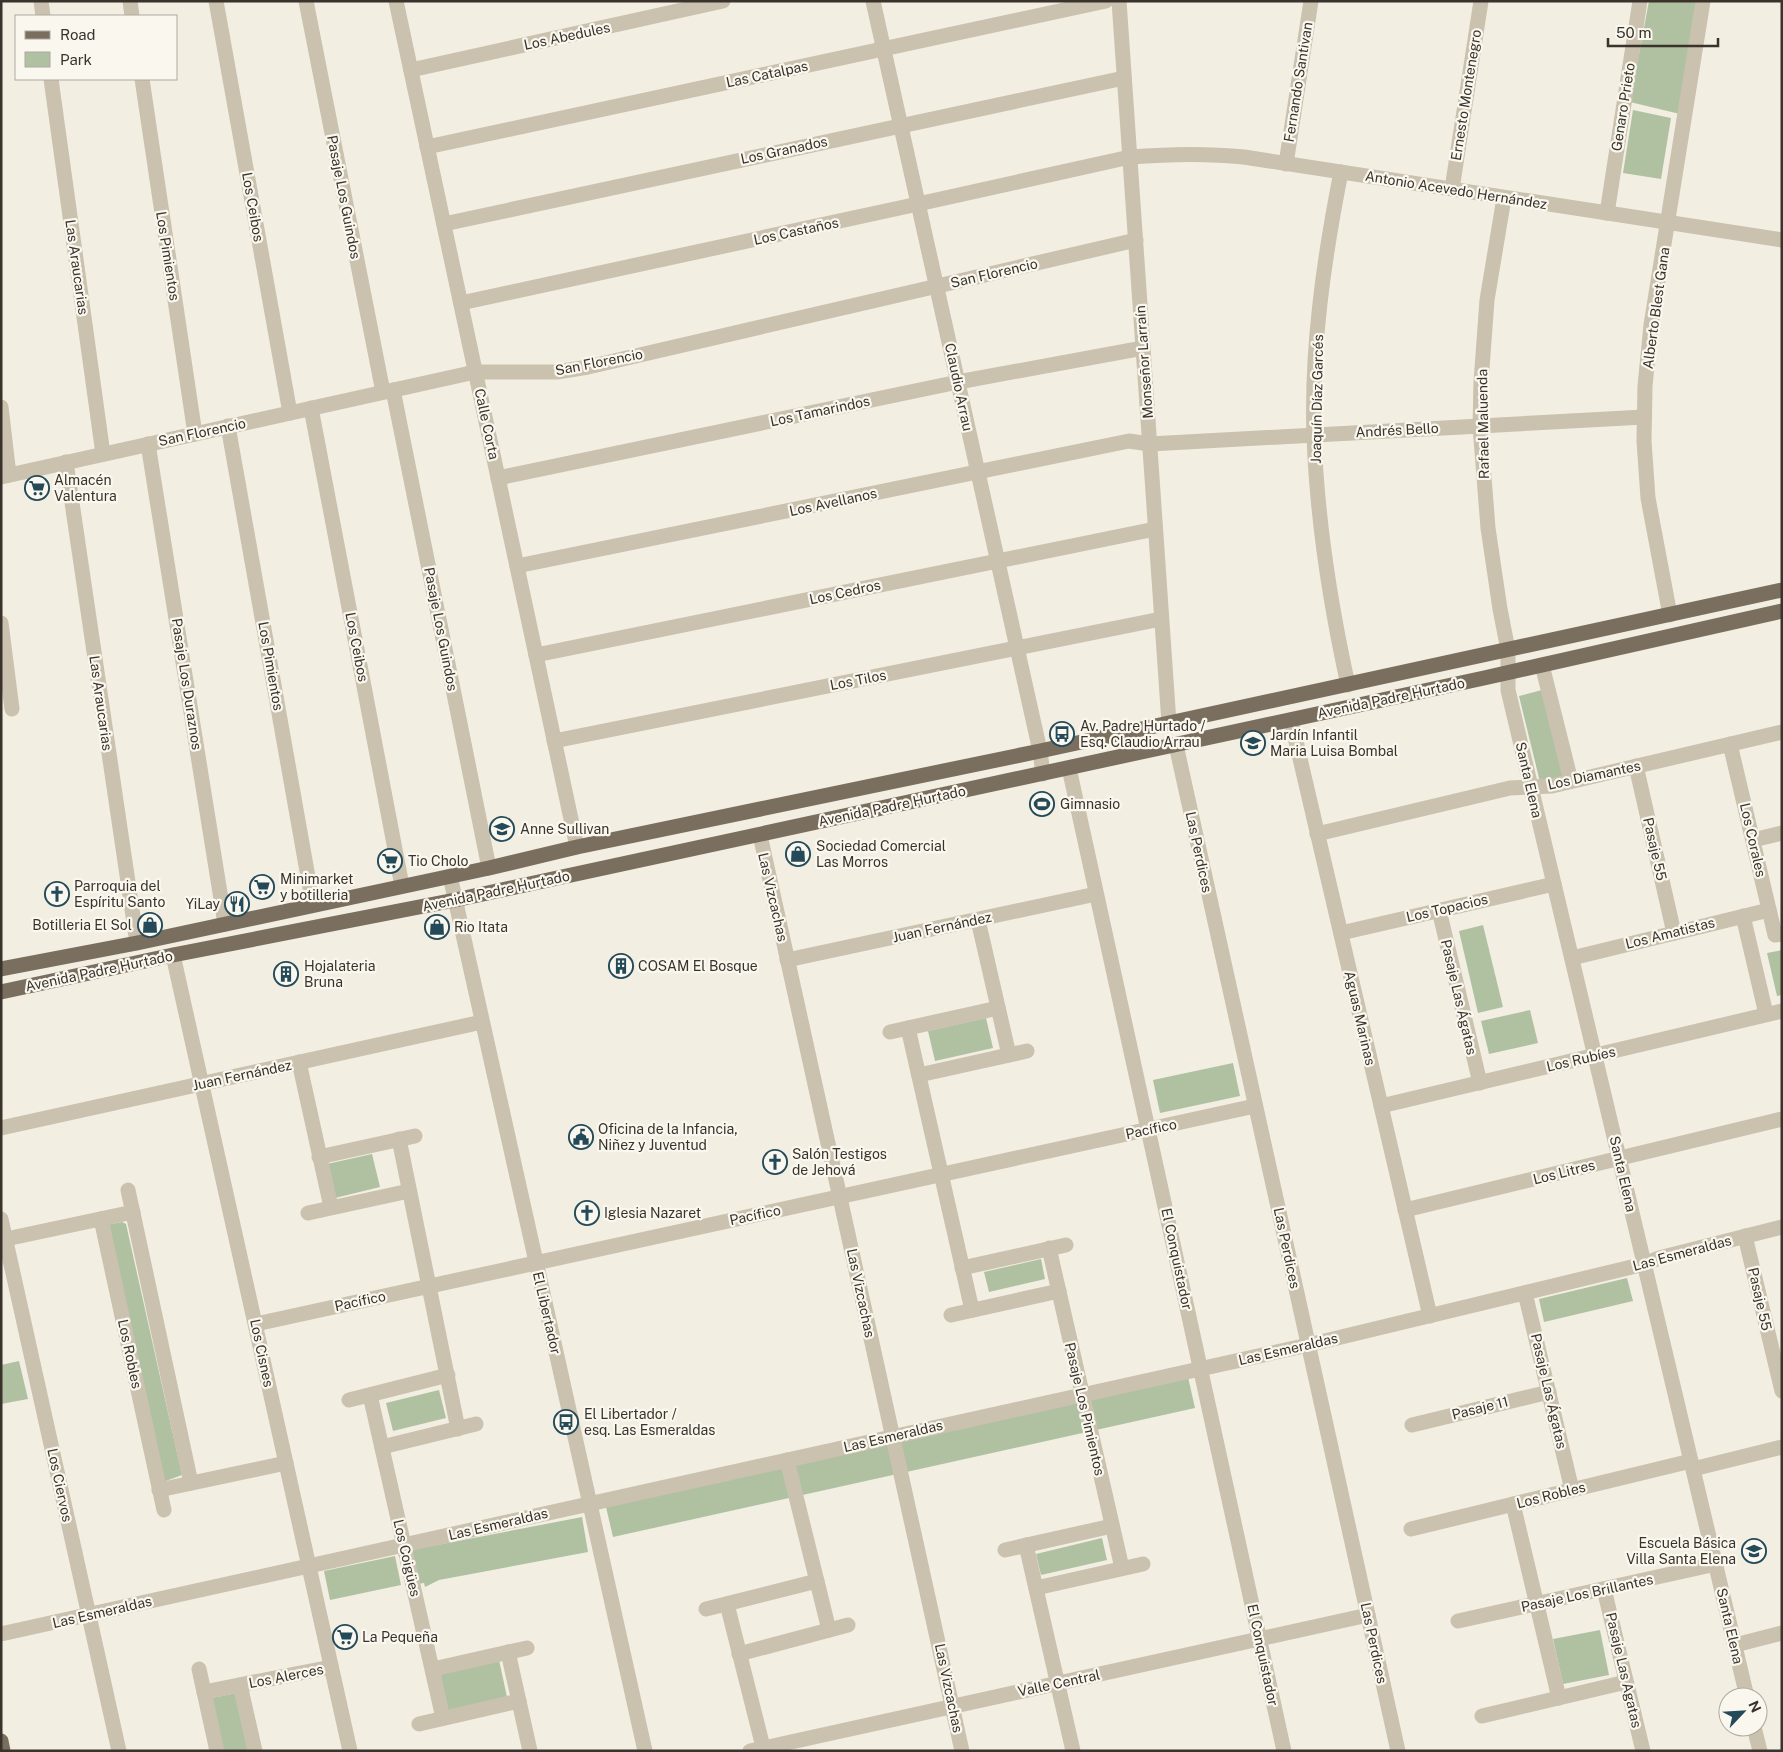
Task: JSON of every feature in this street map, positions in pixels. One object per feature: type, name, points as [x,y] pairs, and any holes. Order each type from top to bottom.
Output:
[{"type":"main road","name":"Avenida Padre Hurtado","points":[[1,969],[137,943],[489,868],[577,847],[1040,751],[1782,590]]},
{"type":"main road","name":"Avenida Padre Hurtado","points":[[1,992],[173,955],[455,900],[760,835],[1507,673],[1782,611]]},
{"type":"main road","points":[[1,1741],[3,1751]]},
{"type":"street","points":[[41,1],[43,15]]},
{"type":"street","points":[[130,1],[132,15]]},
{"type":"street","name":"Los Ceibos","points":[[216,1],[290,413]]},
{"type":"street","name":"Pasaje Los Guindos","points":[[306,1],[489,868]]},
{"type":"street","name":"Calle Corta","points":[[396,1],[577,847]]},
{"type":"street","name":"Los Abedules","points":[[411,70],[723,1]]},
{"type":"street","name":"Claudio Arrau","points":[[873,1],[1040,751],[1043,774]]},
{"type":"street","name":"Las Catalpas","points":[[427,147],[1106,1]]},
{"type":"street","name":"Monseñor Larraín","points":[[1119,1],[1169,723]]},
{"type":"street","name":"Fernando Santivan","points":[[1286,164],[1311,1]]},
{"type":"street","name":"Ernesto Montenegro","points":[[1452,189],[1481,1]]},
{"type":"street","name":"Genaro Prieto","points":[[1607,213],[1640,1]]},
{"type":"street","name":"Alberto Blest Gana","points":[[1670,615],[1648,498],[1644,417],[1646,363],[1703,1]]},
{"type":"street","name":"Los Granados","points":[[444,224],[1124,78]]},
{"type":"street","name":"Las Araucarias","points":[[51,80],[102,454]]},
{"type":"street","name":"Los Pimientos","points":[[142,80],[195,434]]},
{"type":"street","name":"Antonio Acevedo Hernández","points":[[1130,157],[1196,154],[1244,157],[1782,240]]},
{"type":"street","name":"Los Castaños","points":[[461,303],[1130,157]]},
{"type":"street","name":"Joaquín Díaz Garcés","points":[[1341,172],[1320,302],[1314,390],[1314,435],[1324,557],[1348,685]]},
{"type":"street","name":"Rafael Maluenda","points":[[1504,198],[1487,300],[1480,426],[1488,528],[1508,650]]},
{"type":"street","name":"San Florencio","points":[[5,476],[475,372],[557,372],[588,368],[1136,240]]},
{"type":"street","name":"Los Tamarindos","points":[[498,478],[958,382],[1143,348]]},
{"type":"street","points":[[1,406],[5,476]]},
{"type":"street","name":"Los Ceibos","points":[[311,408],[402,886]]},
{"type":"street","name":"Andrés Bello","points":[[1150,444],[1644,417]]},
{"type":"street","name":"Los Pimientos","points":[[228,426],[313,905]]},
{"type":"street","name":"Los Avellanos","points":[[517,566],[1129,441],[1150,444]]},
{"type":"street","name":"Pasaje Los Duraznos","points":[[148,444],[225,924]]},
{"type":"street","name":"Las Araucarias","points":[[66,462],[137,943]]},
{"type":"street","name":"Los Cedros","points":[[536,656],[1155,529]]},
{"type":"street","name":"Los Tilos","points":[[554,741],[1162,619]]},
{"type":"street","points":[[1,623],[12,709]]},
{"type":"street","name":"Santa Elena","points":[[1508,650],[1508,690],[1745,1687]]},
{"type":"street","points":[[1542,665],[1571,781]]},
{"type":"street","name":"Aguas Marinas","points":[[1291,720],[1430,1316]]},
{"type":"street","name":"Los Diamantes","points":[[1318,834],[1510,788],[1552,786],[1782,732]]},
{"type":"street","name":"Los Corales","points":[[1730,744],[1769,910],[1779,935]]},
{"type":"street","name":"Las Perdices","points":[[1176,745],[1398,1751]]},
{"type":"street","name":"Pasaje 55","points":[[1636,766],[1674,932]]},
{"type":"street","name":"El Conquistador","points":[[1069,768],[1284,1751]]},
{"type":"street","points":[[1752,840],[1782,833]]},
{"type":"street","name":"Las Vizcachas","points":[[760,835],[962,1751]]},
{"type":"street","name":"El Libertador","points":[[450,876],[644,1751]]},
{"type":"street","name":"Los Topacios","points":[[1341,933],[1554,884]]},
{"type":"street","name":"Juan Fernández","points":[[788,960],[1096,894]]},
{"type":"street","name":"Pasaje Las Ágatas","points":[[1439,910],[1480,1083]]},
{"type":"street","name":"Los Amatistas","points":[[1572,958],[1769,910]]},
{"type":"street","points":[[1743,916],[1766,1014]]},
{"type":"street","points":[[978,920],[1009,1055]]},
{"type":"street","name":"Los Cisnes","points":[[173,955],[350,1751]]},
{"type":"street","points":[[890,1032],[998,1008]]},
{"type":"street","name":"Los Rubíes","points":[[1381,1106],[1782,1011]]},
{"type":"street","name":"Juan Fernández","points":[[1,1128],[482,1022]]},
{"type":"street","points":[[908,1028],[972,1310]]},
{"type":"street","points":[[919,1075],[1027,1051]]},
{"type":"street","points":[[299,1062],[331,1207]]},
{"type":"street","name":"Pacífico","points":[[256,1324],[1255,1106]]},
{"type":"street","name":"Los Litres","points":[[1405,1210],[1782,1119]]},
{"type":"street","points":[[319,1157],[415,1136]]},
{"type":"street","points":[[399,1139],[458,1429]]},
{"type":"street","points":[[128,1190],[191,1483]]},
{"type":"street","points":[[308,1213],[409,1191]]},
{"type":"street","points":[[6,1239],[133,1212]]},
{"type":"street","name":"Los Ciervos","points":[[1,1219],[119,1751]]},
{"type":"street","name":"Los Robles","points":[[101,1219],[164,1510]]},
{"type":"street","name":"Las Esmeraldas","points":[[1,1634],[1308,1345],[1644,1264],[1659,1258],[1782,1227]]},
{"type":"street","name":"Pasaje 55","points":[[1746,1236],[1782,1392]]},
{"type":"street","points":[[962,1268],[1066,1245]]},
{"type":"street","name":"Pasaje Los Pimientos","points":[[1049,1248],[1122,1568]]},
{"type":"street","points":[[951,1315],[1058,1291]]},
{"type":"street","name":"Pasaje Las Ágatas","points":[[1525,1293],[1572,1490]]},
{"type":"street","points":[[349,1400],[448,1375]]},
{"type":"street","name":"Pasaje 11","points":[[1412,1425],[1549,1392]]},
{"type":"street","name":"Los Coigües","points":[[370,1395],[443,1718]]},
{"type":"street","points":[[382,1447],[476,1424]]},
{"type":"street","name":"Los Robles","points":[[1411,1529],[1572,1490],[1782,1447]]},
{"type":"street","points":[[787,1460],[829,1630]]},
{"type":"street","points":[[159,1490],[286,1463]]},
{"type":"street","points":[[1513,1504],[1559,1698]]},
{"type":"street","points":[[1005,1550],[1112,1526]]},
{"type":"street","points":[[1026,1546],[1072,1751]]},
{"type":"street","points":[[1036,1588],[1143,1564]]},
{"type":"street","name":"Pasaje Los Brillantes","points":[[1458,1621],[1716,1564]]},
{"type":"street","points":[[706,1609],[817,1581]]},
{"type":"street","name":"Pasaje Las Agatas","points":[[1604,1589],[1643,1751]]},
{"type":"street","points":[[727,1604],[759,1750]]},
{"type":"street","name":"Valle Central","points":[[759,1750],[1368,1615]]},
{"type":"street","points":[[739,1654],[848,1625]]},
{"type":"street","points":[[1735,1644],[1782,1633]]},
{"type":"street","points":[[433,1669],[527,1648]]},
{"type":"street","points":[[508,1652],[530,1751]]},
{"type":"street","name":"Los Alerces","points":[[204,1692],[331,1667]]},
{"type":"street","points":[[199,1669],[217,1751]]},
{"type":"street","points":[[1482,1716],[1626,1682]]},
{"type":"street","name":"Los Alerces","points":[[240,1685],[254,1751]]},
{"type":"street","points":[[418,1724],[519,1701]]},
{"type":"street","points":[[1756,1737],[1760,1751]]},
{"type":"green space","points":[[1649,1],[1696,1],[1680,114],[1630,102]]},
{"type":"green space","points":[[1633,110],[1671,118],[1661,179],[1623,173]]},
{"type":"green space","points":[[1542,690],[1563,776],[1540,782],[1519,696]]},
{"type":"green space","points":[[1483,925],[1503,1007],[1478,1013],[1459,931]]},
{"type":"green space","points":[[1782,950],[1782,995],[1777,996],[1767,953]]},
{"type":"green space","points":[[1530,1010],[1538,1043],[1489,1054],[1481,1021]]},
{"type":"green space","points":[[986,1018],[993,1048],[935,1061],[928,1031]]},
{"type":"green space","points":[[1233,1063],[1240,1096],[1160,1113],[1153,1080]]},
{"type":"green space","points":[[372,1154],[380,1187],[335,1198],[327,1164]]},
{"type":"green space","points":[[122,1222],[126,1224],[182,1475],[163,1482],[106,1225]]},
{"type":"green space","points":[[1041,1259],[1045,1279],[989,1292],[984,1272]]},
{"type":"green space","points":[[1627,1278],[1633,1301],[1544,1322],[1539,1299]]},
{"type":"green space","points":[[19,1361],[28,1399],[1,1404],[1,1365]]},
{"type":"green space","points":[[1188,1377],[1195,1408],[613,1537],[606,1507]]},
{"type":"green space","points":[[439,1390],[446,1418],[393,1431],[386,1403]]},
{"type":"green space","points":[[582,1517],[588,1552],[439,1580],[425,1587],[424,1583],[418,1584],[411,1550]]},
{"type":"green space","points":[[1102,1538],[1107,1560],[1041,1575],[1036,1554]]},
{"type":"green space","points":[[395,1556],[401,1585],[330,1600],[324,1571]]},
{"type":"green space","points":[[1600,1630],[1609,1675],[1563,1684],[1553,1639]]},
{"type":"green space","points":[[499,1660],[507,1697],[447,1713],[439,1675]]},
{"type":"green space","points":[[237,1693],[249,1751],[222,1751],[211,1698]]},
{"type":"place","name":"Almacén Valentura","points":[[37,488]]},
{"type":"place","name":"Av. Padre Hurtado / Esq. Claudio Arrau","points":[[1062,734]]},
{"type":"place","name":"Jardín Infantil Maria Luisa Bombal","points":[[1253,743]]},
{"type":"place","name":"Gimnasio","points":[[1042,804]]},
{"type":"place","name":"Anne Sullivan","points":[[502,829]]},
{"type":"place","name":"Sociedad Comercial Las Morros","points":[[798,854]]},
{"type":"place","name":"Tio Cholo","points":[[390,861]]},
{"type":"place","name":"Minimarket y botilleria","points":[[262,887]]},
{"type":"place","name":"Parroquia del Espíritu Santo","points":[[57,894]]},
{"type":"place","name":"YiLay","points":[[237,904]]},
{"type":"place","name":"Botilleria El Sol","points":[[150,925]]},
{"type":"place","name":"Rio Itata","points":[[437,927]]},
{"type":"place","name":"COSAM El Bosque","points":[[621,966]]},
{"type":"place","name":"Hojalateria Bruna","points":[[286,974]]},
{"type":"place","name":"Oficina de la Infancia, Niñez y Juventud","points":[[581,1137]]},
{"type":"place","name":"Salón Testigos de Jehová","points":[[775,1162]]},
{"type":"place","name":"Iglesia Nazaret","points":[[587,1213]]},
{"type":"place","name":"El Libertador / esq. Las Esmeraldas","points":[[566,1422]]},
{"type":"place","name":"Escuela Básica Villa Santa Elena","points":[[1754,1551]]},
{"type":"place","name":"La Pequeña","points":[[345,1637]]}]
